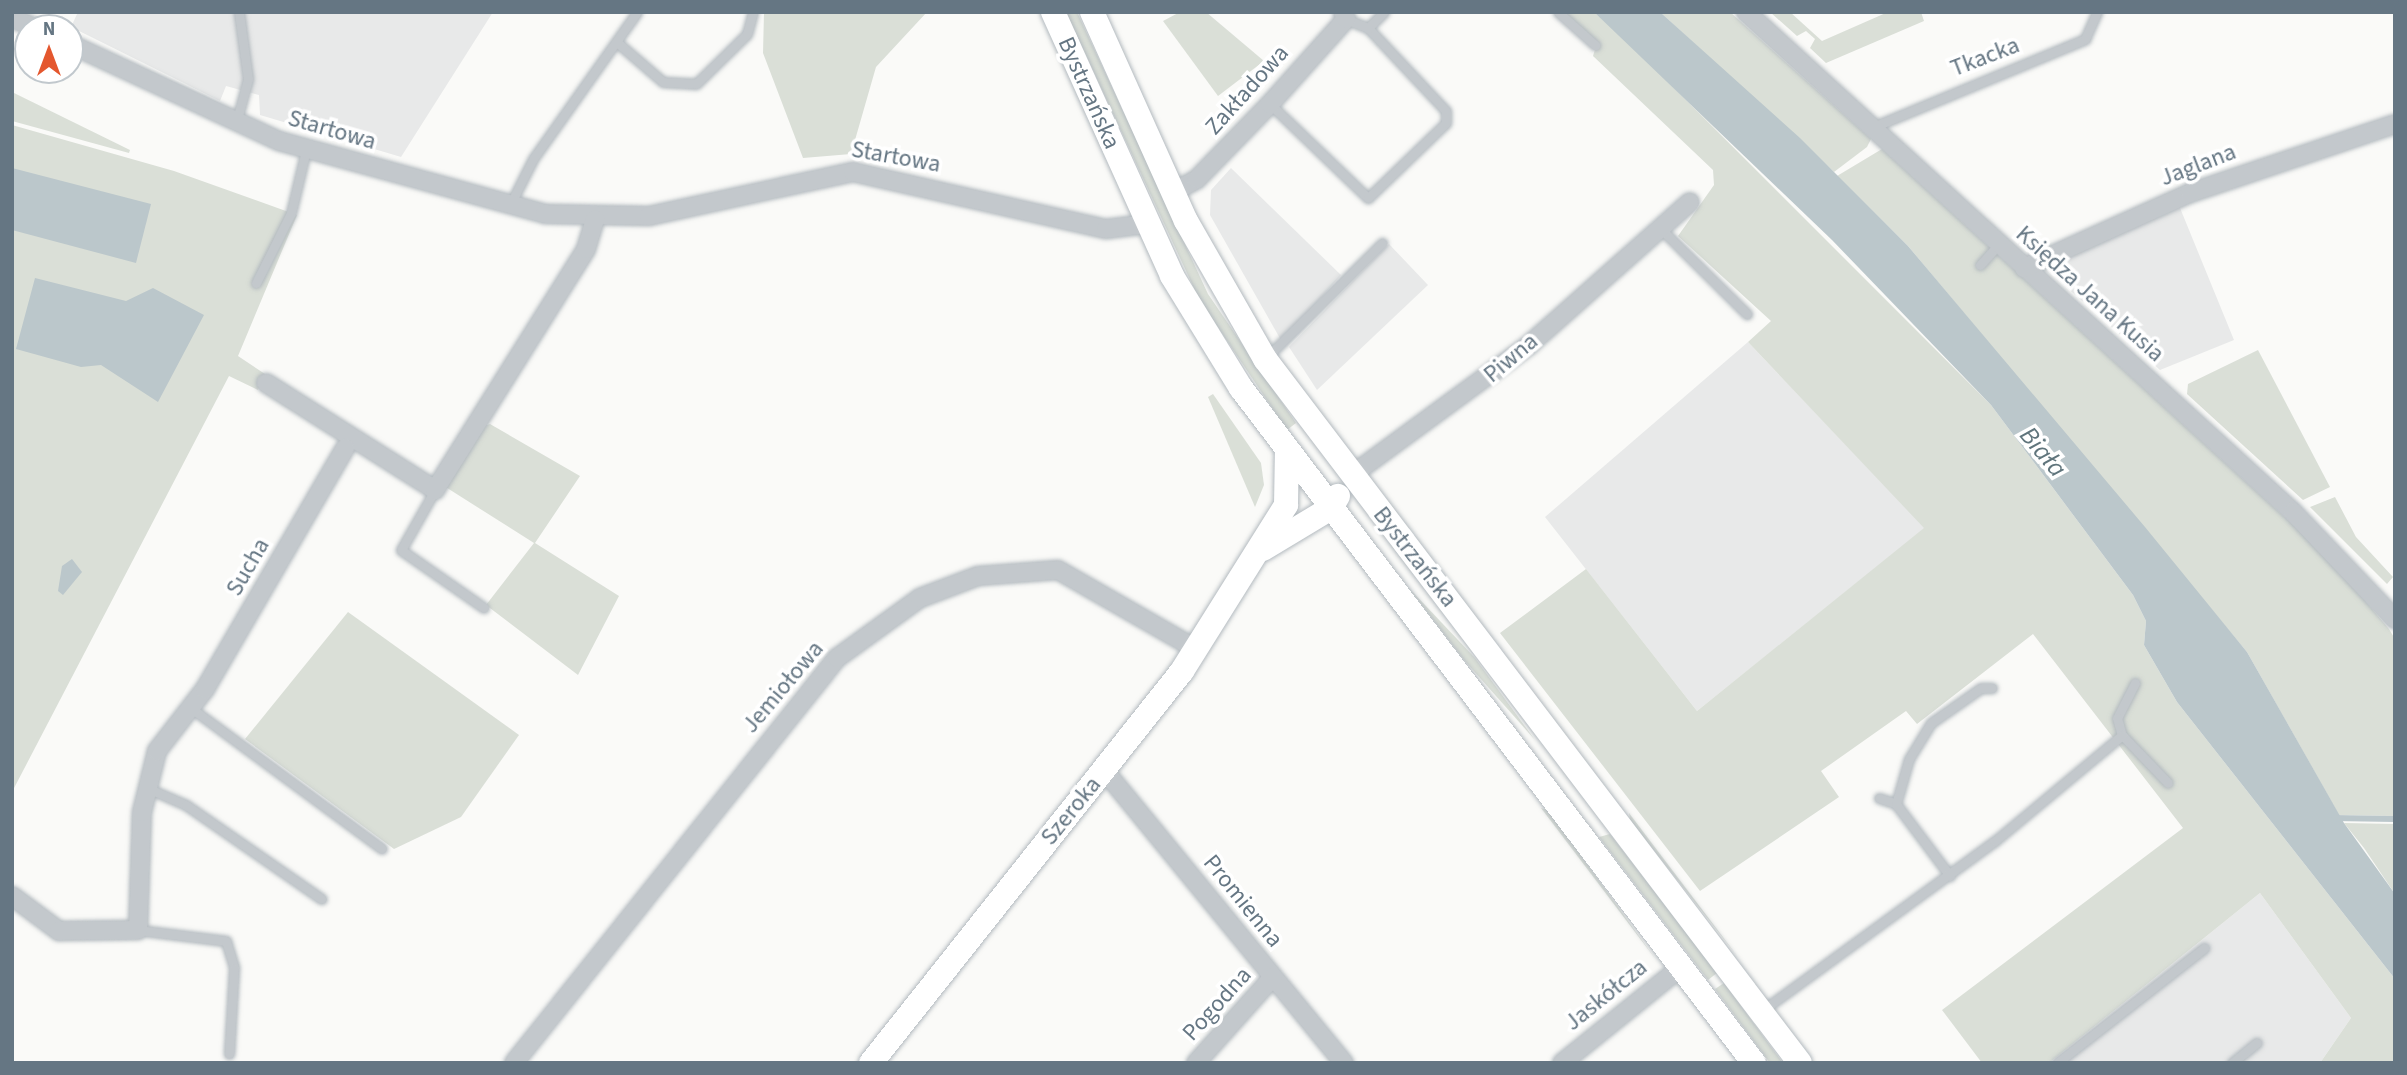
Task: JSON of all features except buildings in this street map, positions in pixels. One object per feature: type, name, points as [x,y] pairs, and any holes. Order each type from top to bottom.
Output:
[{"type":"main road","name":"Bystrzańska","points":[[1053,12],[1147,224],[1204,332],[1331,508],[1754,1063]]},
{"type":"main road","name":"Bystrzańska","points":[[1092,12],[1173,192],[1265,359],[1800,1063]]},
{"type":"main road","name":"Szeroka","points":[[1286,505],[1287,448]]},
{"type":"main road","name":"Szeroka","points":[[871,1063],[1104,770],[1196,649],[1286,505],[1314,484],[1352,475]]},
{"type":"main road","name":"Piwna","points":[[1331,508],[1352,475]]},
{"type":"main road","name":"Szeroka","points":[[1259,551],[1331,508]]},
{"type":"main road","points":[[1583,837],[1616,820]]},
{"type":"street","name":"Księdza Jana Kusia","points":[[1746,12],[2332,549],[2395,619]]},
{"type":"street","name":"Zakładowa","points":[[1173,192],[1197,179],[1270,104],[1344,16]]},
{"type":"street","name":"Startowa","points":[[84,51],[236,123],[306,150],[509,207],[595,219],[665,214],[853,172],[1106,229],[1147,224]]},
{"type":"street","name":"Jaglana","points":[[2024,268],[2190,193],[2395,124]]},
{"type":"street","name":"Piwna","points":[[1352,475],[1497,370],[1690,202]]},
{"type":"street","points":[[266,383],[435,490],[586,249],[595,219]]},
{"type":"street","name":"Sucha","points":[[138,930],[146,788],[157,751],[191,708],[345,448]]},
{"type":"street","name":"Jemiołowa","points":[[514,1063],[837,658],[920,598],[978,576],[1058,570],[1090,583],[1196,649]]},
{"type":"street","name":"Promienna","points":[[1104,770],[1344,1063]]},
{"type":"street","points":[[12,897],[68,934],[138,930]]},
{"type":"street","name":"Jaskółcza","points":[[1562,1063],[1682,966]]},
{"type":"street","name":"Pogodna","points":[[1196,1063],[1273,977]]},
{"type":"lane","points":[[236,123],[248,79],[239,12]]},
{"type":"lane","points":[[509,207],[548,136],[619,44],[637,12]]},
{"type":"lane","points":[[619,44],[663,82],[696,84],[747,34],[752,12]]},
{"type":"lane","points":[[1368,29],[1384,12]]},
{"type":"lane","points":[[1558,12],[1595,46]]},
{"type":"lane","name":"Tkacka","points":[[1873,127],[2085,39],[2098,12]]},
{"type":"lane","points":[[1270,104],[1361,195],[1374,195],[1448,117],[1368,29],[1344,16]]},
{"type":"lane","points":[[256,283],[291,213],[306,150]]},
{"type":"lane","points":[[1661,229],[1747,314]]},
{"type":"lane","points":[[1265,359],[1382,243]]},
{"type":"lane","points":[[1980,265],[1999,244]]},
{"type":"lane","points":[[435,490],[401,550],[484,608]]},
{"type":"lane","points":[[2135,683],[2117,718],[2122,735],[2168,783]]},
{"type":"lane","points":[[1896,804],[1909,759],[1931,723],[1981,688],[1992,688]]},
{"type":"lane","points":[[191,708],[382,849]]},
{"type":"lane","points":[[1762,1011],[1950,876],[2122,735]]},
{"type":"lane","points":[[146,788],[187,805],[322,899]]},
{"type":"lane","points":[[1879,798],[1896,804],[1950,876]]},
{"type":"lane","points":[[138,930],[226,941],[233,968],[229,1054]]},
{"type":"lane","points":[[2057,1063],[2204,948]]},
{"type":"lane","points":[[2232,1063],[2257,1043]]},
{"type":"shaded area","points":[[493,12],[401,157],[260,115],[259,95],[226,86],[220,101],[84,33],[84,14],[77,14]]},
{"type":"shaded area","points":[[764,12],[927,12],[876,67],[851,154],[803,158],[763,53]]},
{"type":"shaded area","points":[[1066,12],[1077,12],[1208,294],[1296,423],[1287,430],[1199,299]]},
{"type":"shaded area","points":[[1180,12],[1206,12],[1264,61],[1218,96],[1163,21]]},
{"type":"shaded area","points":[[1564,12],[1594,12],[1625,39],[1991,405],[2133,595],[2146,621],[2144,645],[2177,702],[2395,979],[2395,1063],[2320,1063],[2351,1018],[2260,893],[2049,1063],[1982,1063],[1942,1010],[2183,828],[2033,634],[1917,724],[1906,711],[1821,771],[1839,797],[1700,891],[1500,633],[1586,569],[1697,711],[1924,528],[1748,342],[1771,321],[1678,236],[1714,185],[1713,170],[1593,56],[1597,43]]},
{"type":"shaded area","points":[[1660,12],[1730,12],[1871,139],[1867,147],[1834,172]]},
{"type":"shaded area","points":[[1770,12],[1790,12],[1822,41],[1888,12],[1921,12],[1924,21],[1826,63],[1810,48],[1815,39],[1806,31],[1797,36]]},
{"type":"shaded area","points":[[12,92],[130,150],[129,153],[12,121]]},
{"type":"shaded area","points":[[12,125],[174,171],[297,215],[238,356],[265,374],[258,390],[229,376],[12,792]]},
{"type":"shaded area","points":[[1882,149],[2327,556],[2389,629],[2395,639],[2395,816],[2339,815],[2247,652],[1908,246],[1837,176]]},
{"type":"shaded area","points":[[1231,168],[1341,275],[1282,342],[1210,215],[1211,190]]},
{"type":"shaded area","points":[[2178,203],[2234,340],[2160,370],[2046,269]]},
{"type":"shaded area","points":[[1389,244],[1428,285],[1317,390],[1289,347]]},
{"type":"shaded area","points":[[1748,342],[1925,528],[1697,711],[1545,517]]},
{"type":"shaded area","points":[[2258,350],[2330,487],[2303,500],[2187,394],[2188,384]]},
{"type":"shaded area","points":[[1213,394],[1261,463],[1264,485],[1255,507],[1208,397]]},
{"type":"shaded area","points":[[490,424],[580,476],[535,543],[619,596],[578,675],[486,605],[534,543],[444,486],[481,427]]},
{"type":"shaded area","points":[[2335,497],[2356,537],[2393,577],[2387,584],[2310,507]]},
{"type":"shaded area","points":[[1408,587],[1475,658],[1535,740],[1464,660]]},
{"type":"shaded area","points":[[348,612],[519,735],[461,817],[394,849],[245,739]]},
{"type":"shaded area","points":[[1541,808],[1548,810],[1657,961]]},
{"type":"shaded area","points":[[1629,813],[1738,957],[1630,820]]},
{"type":"shaded area","points":[[2344,823],[2395,824],[2395,894],[2364,848]]},
{"type":"shaded area","points":[[1610,834],[1717,973],[1708,980],[1599,837]]},
{"type":"shaded area","points":[[2260,893],[2351,1018],[2320,1063],[2049,1063]]},
{"type":"shaded area","points":[[1724,983],[1783,1063],[1770,1063],[1715,989]]},
{"type":"water","name":"Biała","points":[[1594,12],[1660,12],[1800,138],[1908,246],[2145,527],[2247,652],[2344,823],[2395,894],[2395,979],[2177,702],[2144,645],[2146,621],[2133,595],[1991,405],[1832,240]]},
{"type":"water","points":[[12,168],[151,204],[136,263],[12,230]]},
{"type":"water","points":[[35,278],[126,301],[153,288],[204,315],[158,402],[101,365],[81,367],[16,349]]},
{"type":"water","points":[[72,559],[82,572],[63,595],[58,591],[62,566]]},
{"type":"waterway","points":[[2334,818],[2395,819]]}]
